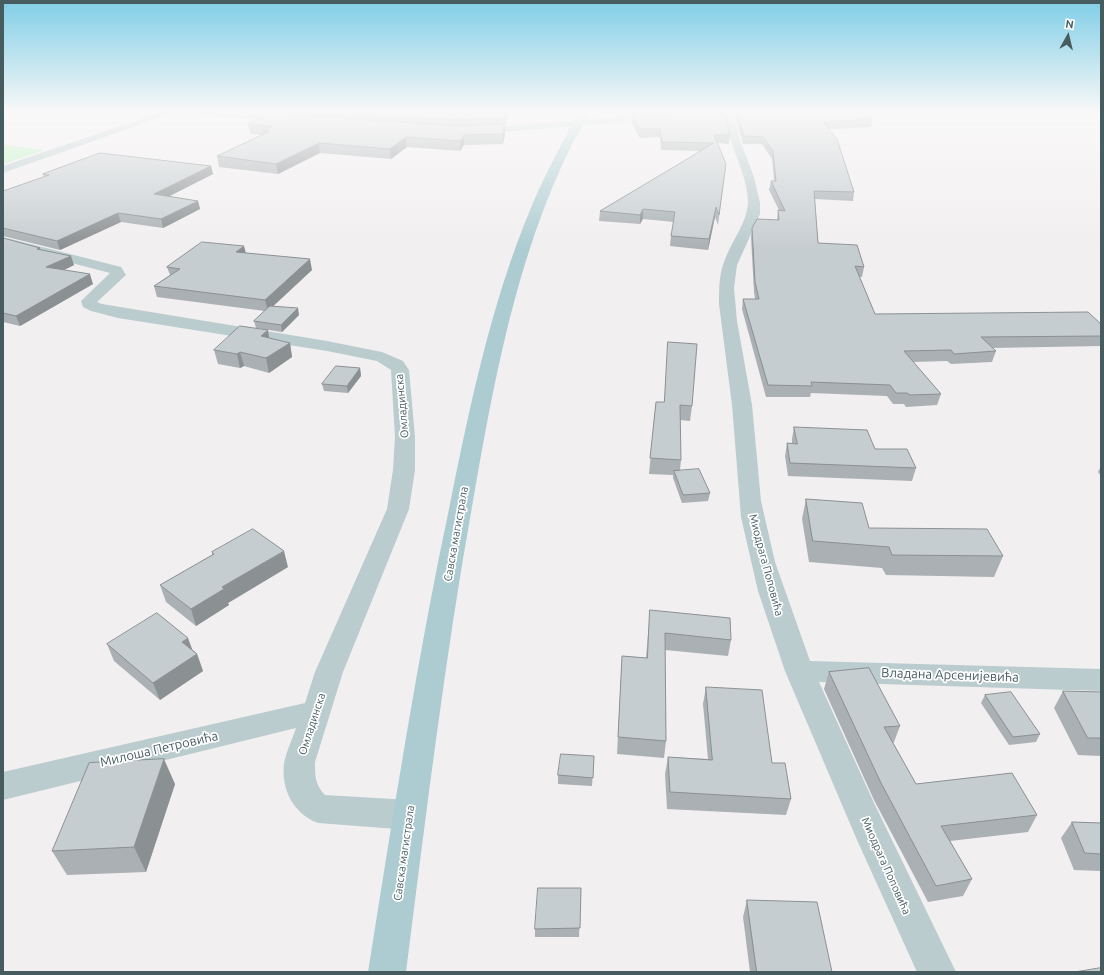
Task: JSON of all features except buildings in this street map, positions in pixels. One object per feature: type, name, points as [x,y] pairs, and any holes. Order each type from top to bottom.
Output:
[{"type":"main road","name":"Савска магистрала","points":[[386,972],[456,528],[487,377],[517,266],[537,209],[559,158]]},
{"type":"street","points":[[3,170],[39,158]]},
{"type":"street","name":"Миодрага Поповића","points":[[740,158],[753,194],[754,214],[728,273],[727,304],[742,406],[750,500],[755,532],[773,600],[799,671],[906,912],[936,972]]},
{"type":"street","name":"Омладинска","points":[[3,241],[116,270],[119,273],[116,279],[89,301],[89,304],[97,308],[118,313],[327,346],[382,357],[396,365],[400,370],[405,437],[404,470],[398,509],[356,606],[315,712],[300,762],[298,777],[307,800],[318,809],[410,815]]},
{"type":"street","name":"Владана Арсенијевића","points":[[799,671],[1101,680]]},
{"type":"street","name":"Милоша Петровића","points":[[3,786],[315,712]]},
{"type":"green space","points":[[3,158],[22,158],[3,164]]}]
